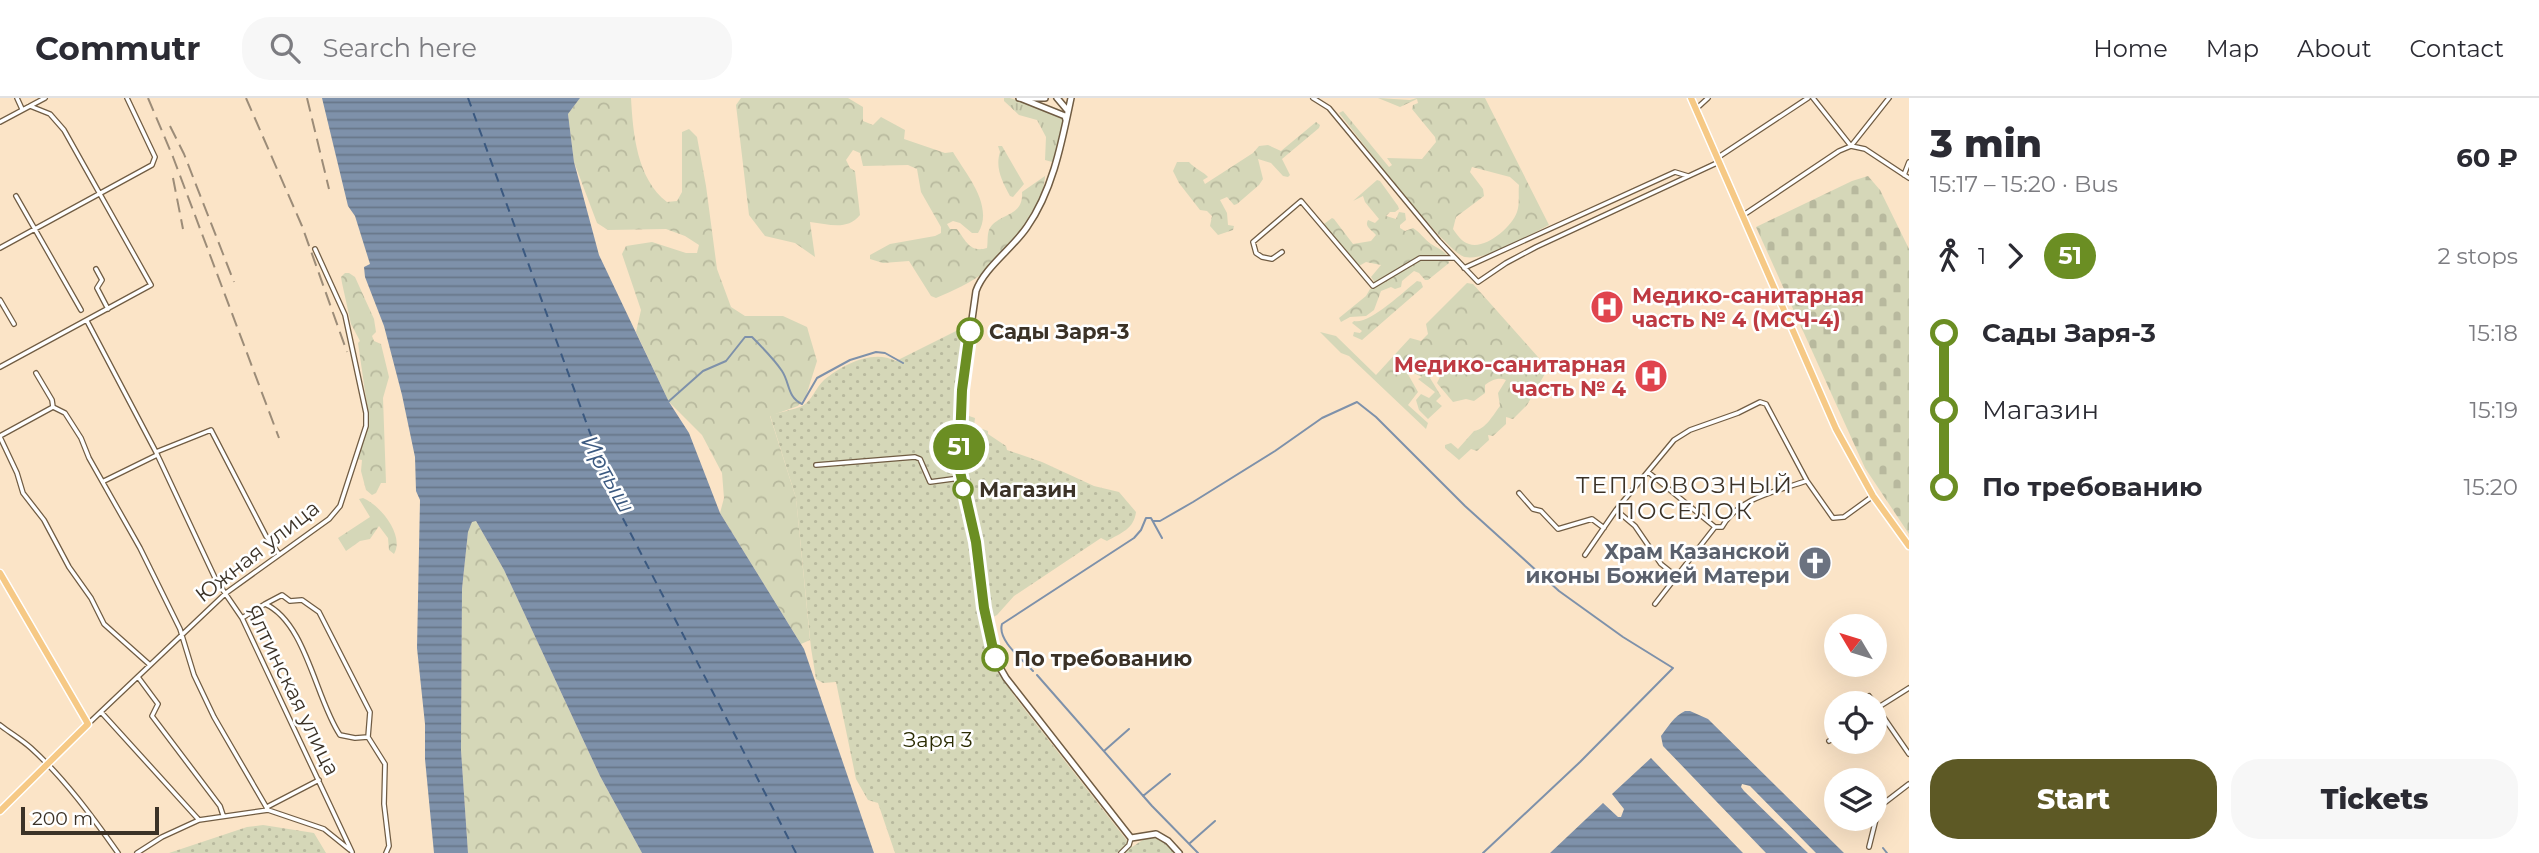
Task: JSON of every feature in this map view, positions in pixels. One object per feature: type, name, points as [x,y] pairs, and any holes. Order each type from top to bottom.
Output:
[{"type":"main road","points":[[1691,98],[1836,429],[1873,496],[1909,546]]},
{"type":"main road","points":[[0,573],[88,724]]},
{"type":"main road","name":"Южная улица","points":[[0,811],[88,724]]},
{"type":"street","points":[[17,98],[22,109]]},
{"type":"street","points":[[0,122],[45,98]]},
{"type":"street","points":[[0,248],[152,165],[155,157],[127,98]]},
{"type":"street","points":[[1019,98],[1045,98]]},
{"type":"street","points":[[1019,98],[1062,114],[1066,124]]},
{"type":"street","points":[[1057,98],[1068,111]]},
{"type":"street","points":[[1071,98],[1053,170],[1033,217],[1017,240],[980,282],[976,291],[962,390],[960,478],[975,536],[985,615],[995,659],[1021,700],[1131,838]]},
{"type":"street","points":[[1313,98],[1329,108],[1478,282],[1536,247],[1718,160],[1808,98]]},
{"type":"street","points":[[1696,109],[1708,98]]},
{"type":"street","points":[[1813,98],[1851,145],[1865,149],[1909,178]]},
{"type":"street","points":[[1742,216],[1851,145],[1889,98]]},
{"type":"street","points":[[0,367],[150,285],[75,146],[55,119],[44,110],[30,106]]},
{"type":"street","points":[[1903,175],[1909,162]]},
{"type":"street","points":[[1464,268],[1675,172],[1688,176]]},
{"type":"street","points":[[16,196],[81,310]]},
{"type":"street","points":[[1282,252],[1272,259],[1267,259],[1256,253],[1253,242],[1301,201],[1373,286],[1420,258],[1455,258]]},
{"type":"street","name":"Южная улица","points":[[88,724],[226,593],[336,512],[366,426],[366,413],[345,315],[315,249]]},
{"type":"street","points":[[96,269],[102,279],[97,288],[108,309]]},
{"type":"street","points":[[0,300],[14,324]]},
{"type":"street","name":"Ялтинская улица","points":[[87,321],[157,453],[216,580],[242,618],[353,852]]},
{"type":"street","points":[[36,373],[52,400],[53,407]]},
{"type":"street","points":[[1585,555],[1616,510],[1662,452],[1681,435],[1763,402],[1807,481],[1836,519],[1844,517],[1873,496]]},
{"type":"street","points":[[53,407],[0,437],[23,493],[44,520],[69,567],[92,598],[104,624],[150,666]]},
{"type":"street","points":[[53,407],[65,413],[141,548],[180,629],[180,637],[194,675],[214,717],[267,808],[324,829],[353,852]]},
{"type":"street","points":[[104,481],[157,453],[211,430],[266,536],[279,554]]},
{"type":"street","points":[[816,465],[915,457],[920,460],[930,482],[960,478]]},
{"type":"street","points":[[1648,472],[1715,527],[1720,528],[1731,512],[1753,500],[1807,481]]},
{"type":"street","points":[[1519,493],[1558,529],[1592,519],[1604,528]]},
{"type":"street","points":[[1616,510],[1635,526],[1661,564],[1676,576]]},
{"type":"street","points":[[1655,604],[1715,527]]},
{"type":"street","points":[[242,618],[282,595],[290,601],[302,600],[320,612],[370,712],[368,737],[385,764],[384,804],[389,846],[386,853]]},
{"type":"street","points":[[265,604],[284,617],[306,654],[321,699],[340,735],[368,737]]},
{"type":"street","points":[[138,677],[158,704],[152,716],[224,815]]},
{"type":"street","points":[[1887,702],[1909,688]]},
{"type":"street","points":[[101,712],[199,820]]},
{"type":"street","points":[[0,725],[28,745],[48,764],[88,811],[118,853]]},
{"type":"street","points":[[1887,725],[1909,754]]},
{"type":"street","points":[[137,853],[162,837],[199,820],[267,808],[319,780]]},
{"type":"street","points":[[1869,847],[1880,807],[1909,784]]},
{"type":"street","points":[[1131,838],[1156,834],[1168,841],[1179,853]]},
{"type":"street","points":[[1121,853],[1129,845],[1131,838]]},
{"type":"green space","points":[[580,98],[631,98],[638,155],[649,181],[667,202],[677,201],[682,192],[682,132],[689,129],[697,137],[717,269],[731,307],[745,316],[783,316],[807,327],[817,361],[806,396],[798,406],[770,416],[796,498],[810,640],[801,644],[720,513],[724,498],[722,473],[702,435],[669,402],[636,332],[641,310],[622,254],[626,246],[652,242],[686,253],[697,253],[699,245],[666,229],[608,230],[597,223],[574,162],[568,114]]},
{"type":"green space","points":[[741,98],[848,98],[863,107],[863,121],[873,125],[881,117],[905,130],[904,139],[945,153],[953,152],[976,190],[983,212],[978,233],[972,233],[960,223],[953,221],[947,224],[950,229],[957,229],[969,245],[976,249],[987,248],[988,232],[993,225],[1015,211],[1019,207],[1022,192],[1045,176],[1039,201],[1024,228],[994,264],[973,280],[936,298],[931,296],[909,261],[883,263],[870,259],[870,255],[890,244],[941,233],[941,227],[921,192],[917,169],[908,165],[863,166],[860,153],[853,150],[846,160],[855,171],[860,215],[843,225],[810,222],[815,257],[795,243],[765,236],[749,215],[736,105]]},
{"type":"green space","points":[[1004,98],[1061,115],[1064,121],[1055,160],[1045,160],[1046,137],[1037,120],[1019,115],[1004,101]]},
{"type":"green space","points":[[1378,98],[1485,98],[1549,225],[1485,255],[1465,257],[1455,251],[1422,216],[1339,113],[1343,111],[1389,167],[1392,165],[1387,158],[1422,159],[1436,142],[1435,137],[1412,109],[1413,105],[1418,103],[1417,99],[1400,107]],"holes":[[[1472,167],[1510,177],[1519,185],[1517,212],[1510,224],[1483,244],[1464,242],[1453,229],[1456,217],[1484,196],[1483,189],[1470,172]]]},
{"type":"green space","points":[[1316,122],[1320,125],[1319,128],[1282,159],[1290,175],[1288,177],[1283,176],[1271,163],[1258,159],[1263,179],[1259,185],[1237,204],[1234,205],[1227,197],[1220,200],[1227,213],[1228,225],[1234,226],[1233,230],[1218,235],[1210,226],[1212,216],[1207,211],[1200,210],[1173,171],[1177,162],[1189,162],[1208,177],[1203,180],[1205,184],[1253,153],[1259,146],[1268,145],[1281,151]]},
{"type":"green space","points":[[998,146],[1002,146],[1024,184],[1013,197],[1010,196],[1000,174]]},
{"type":"green space","points":[[1868,176],[1880,190],[1909,249],[1909,534],[1865,468],[1756,227]]},
{"type":"green space","points":[[1377,180],[1399,209],[1386,216],[1396,219],[1399,212],[1405,213],[1406,220],[1400,228],[1405,231],[1413,228],[1445,253],[1449,263],[1428,280],[1414,271],[1402,281],[1401,287],[1381,291],[1374,310],[1366,316],[1350,317],[1341,322],[1339,318],[1376,284],[1371,277],[1381,265],[1366,262],[1359,266],[1324,224],[1334,219],[1353,244],[1371,241],[1376,235],[1367,222],[1368,220],[1375,223],[1379,219],[1363,196],[1353,201]]},
{"type":"green space","points":[[345,273],[355,277],[374,319],[376,332],[372,336],[374,341],[381,344],[389,377],[383,398],[386,483],[381,483],[372,495],[366,490],[361,471],[362,460],[357,459],[368,412],[358,343],[360,341],[351,324],[341,277]]},
{"type":"green space","points":[[1417,281],[1421,282],[1423,287],[1362,340],[1353,336],[1354,332],[1362,331],[1352,323],[1354,321],[1377,313]]},
{"type":"green space","points":[[1467,283],[1473,284],[1546,366],[1546,372],[1527,405],[1513,419],[1506,417],[1506,424],[1493,436],[1488,435],[1489,440],[1477,451],[1471,449],[1459,460],[1445,445],[1451,443],[1458,449],[1474,431],[1486,425],[1500,406],[1498,393],[1506,380],[1498,379],[1487,383],[1485,393],[1474,401],[1466,399],[1453,402],[1437,383],[1440,377],[1436,373],[1432,374],[1430,378],[1441,396],[1436,401],[1442,406],[1428,419],[1419,410],[1416,400],[1421,394],[1429,398],[1435,392],[1418,379],[1422,377],[1405,369],[1418,392],[1408,405],[1428,423],[1426,429],[1320,332],[1336,336],[1376,375],[1410,338],[1421,341],[1428,334],[1426,324]]},
{"type":"green space","name":"Заря 3","points":[[966,326],[957,473],[973,541],[979,600],[989,653],[1015,697],[1132,847],[1156,837],[1177,853],[895,853],[878,803],[868,800],[856,779],[836,682],[823,683],[816,679],[796,498],[770,415],[802,406],[809,401],[824,380],[849,364],[878,357],[896,361]]},
{"type":"green space","points":[[963,414],[975,418],[974,426],[988,431],[988,434],[1006,446],[1007,450],[1042,462],[1094,486],[1119,492],[1136,512],[1133,523],[1126,530],[1107,541],[1101,538],[1014,596],[991,618],[988,614],[980,538],[963,470]]},
{"type":"green space","points":[[363,498],[377,507],[394,530],[397,546],[394,554],[389,550],[388,538],[379,526],[370,539],[360,541],[346,551],[338,538],[370,517],[359,499]]},
{"type":"green space","points":[[476,521],[504,570],[600,776],[642,853],[468,853],[461,750],[462,589],[468,532],[472,522]]},
{"type":"green space","points":[[263,825],[314,833],[326,853],[169,853],[247,827]]},
{"type":"water","name":"Иртыш","points":[[322,98],[580,98],[568,114],[574,162],[599,255],[669,402],[689,433],[720,513],[804,649],[874,853],[642,853],[600,776],[504,570],[476,521],[472,522],[468,532],[462,589],[461,750],[468,853],[434,853],[417,648],[420,500],[416,491],[415,457],[384,326],[365,277],[364,267],[370,264],[355,216],[348,206]]},
{"type":"water","points":[[1685,711],[1708,719],[1844,853],[1816,853],[1750,786],[1742,784],[1744,791],[1808,853],[1766,853],[1663,746],[1661,736],[1674,719]]},
{"type":"water","points":[[1651,758],[1743,853],[1550,853],[1603,803],[1621,817],[1624,809],[1612,794]]},
{"type":"waterway","points":[[668,402],[703,371],[726,361],[745,337],[752,337],[772,358],[785,376],[794,398],[802,404],[817,378],[850,360],[876,352],[885,353],[903,363]]},
{"type":"waterway","points":[[1153,521],[1160,521],[1193,502],[1322,418],[1357,402],[1376,417],[1465,506],[1559,591],[1623,637],[1673,668],[1580,762],[1483,853]]},
{"type":"waterway","points":[[1033,671],[1007,643],[1001,630],[1002,624],[1134,538],[1146,518],[1151,518],[1162,538]]},
{"type":"waterway","points":[[1037,675],[1152,806],[1198,853]]},
{"type":"waterway","points":[[1104,751],[1129,729]]},
{"type":"waterway","points":[[1143,796],[1170,774]]},
{"type":"waterway","points":[[1190,843],[1215,821]]},
{"type":"waterway","points":[[1883,848],[1887,853]]},
{"type":"ferry route","points":[[468,98],[617,507],[796,853]]},
{"type":"railway","points":[[148,98],[173,157],[279,438]]},
{"type":"railway","points":[[246,98],[302,226],[347,352]]},
{"type":"railway","points":[[307,98],[329,189]]},
{"type":"railway","points":[[170,126],[184,154],[234,282]]},
{"type":"railway","points":[[173,178],[183,229]]},
{"type":"bus line","name":"51","points":[[970,331],[962,390],[959,467],[976,542],[988,635],[995,658]]},
{"type":"place","name":"Медико-санитарная часть № 4 (МСЧ-4)","points":[[1607,307]]},
{"type":"place","name":"Сады Заря-3","points":[[970,331]]},
{"type":"place","name":"Медико-санитарная часть № 4","points":[[1651,376]]},
{"type":"place","name":"Магазин","points":[[963,489]]},
{"type":"place","name":"Храм Казанской иконы Божией Матери","points":[[1815,563]]},
{"type":"place","name":"По требованию","points":[[995,658]]},
{"type":"district","name":"ТЕПЛОВОЗНЫЙ ПОСЕЛОК","points":[[1685,498]]}]
